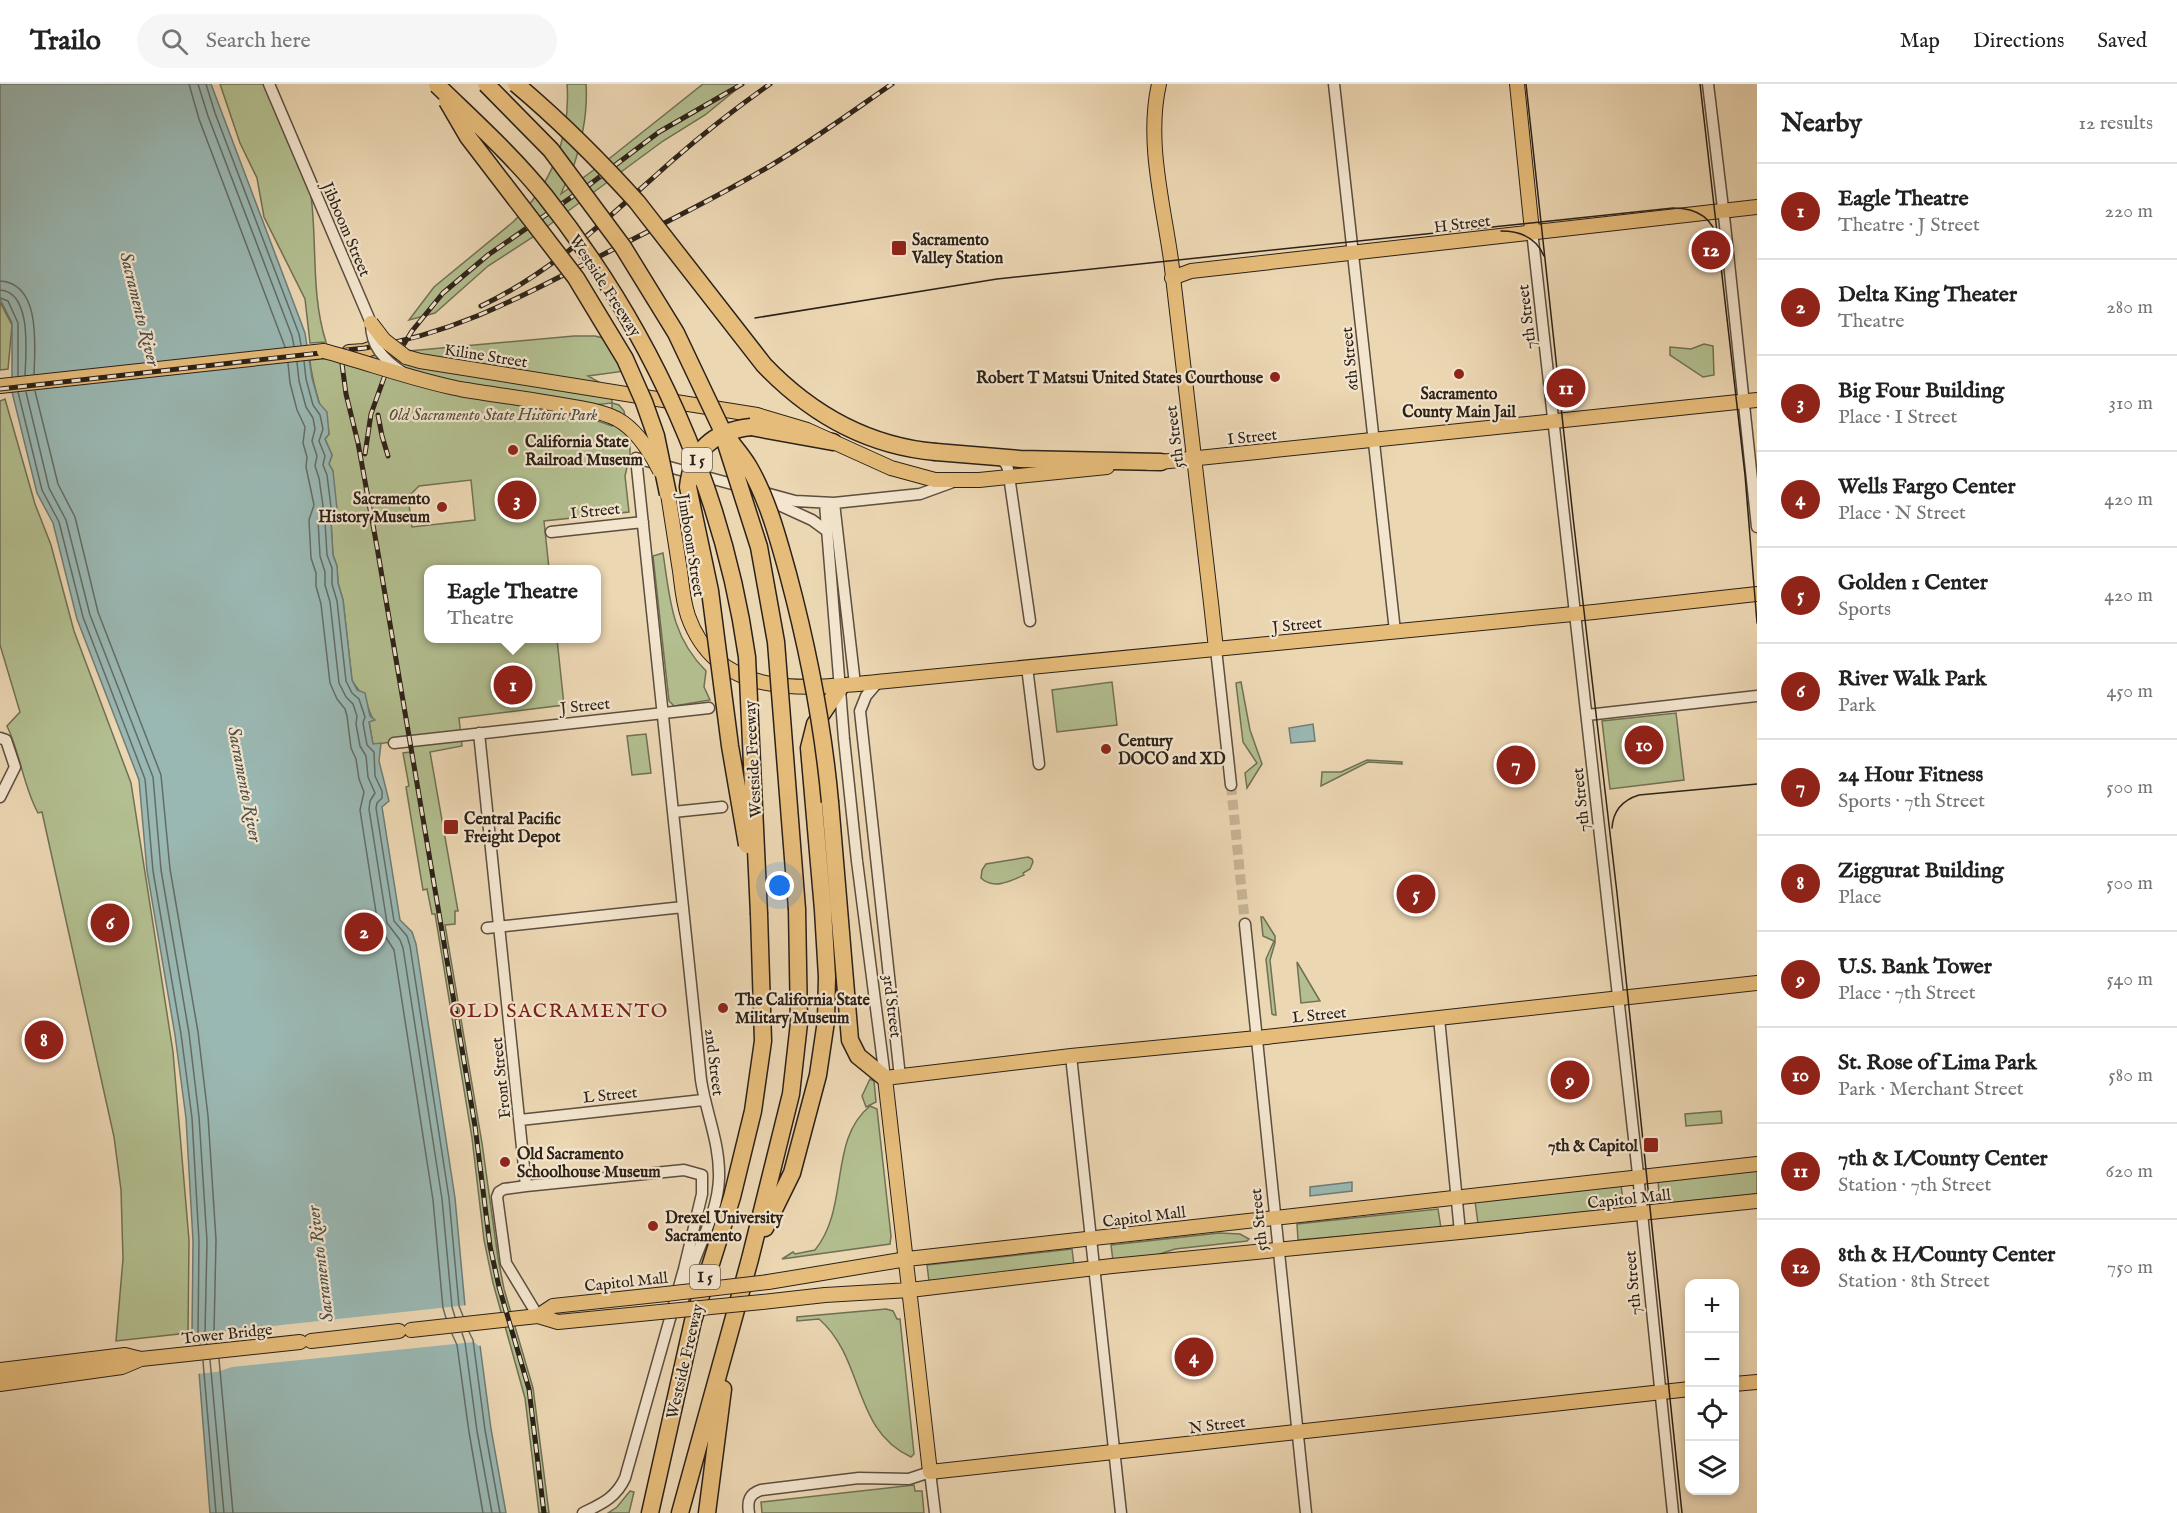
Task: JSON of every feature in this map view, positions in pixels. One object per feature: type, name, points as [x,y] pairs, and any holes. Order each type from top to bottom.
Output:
[{"type":"highway","name":"Westside Freeway","points":[[437,84],[496,141],[544,195],[597,266],[621,303],[646,348],[693,448],[727,550],[741,613],[747,657],[763,1041],[753,1111],[735,1186],[693,1321],[650,1513]]},
{"type":"highway","points":[[437,84],[468,137],[576,278],[625,359],[656,436],[668,494]]},
{"type":"highway","name":"Westside Freeway","points":[[486,84],[551,150],[623,247],[676,333],[721,428],[759,547],[772,620],[785,745],[797,909],[799,1023],[796,1060],[784,1124],[750,1259],[680,1513]]},
{"type":"highway","points":[[516,84],[579,141],[629,193],[764,365],[783,386],[815,410],[860,434],[901,447],[998,457],[1161,462]]},
{"type":"highway","points":[[759,914],[730,746],[710,591],[688,487],[694,460],[707,444],[725,433],[754,421],[833,442]]},
{"type":"highway","points":[[721,428],[749,467],[770,514],[796,604],[824,741],[850,1040],[858,1056],[892,1077]]},
{"type":"highway","points":[[750,1259],[792,1173],[818,1075],[826,1021],[827,977],[808,748],[815,724],[848,685]]},
{"type":"highway","points":[[707,1513],[729,1335]]},
{"type":"main road","name":"5th Street","points":[[1159,84],[1155,112],[1156,164],[1172,278],[1216,649]]},
{"type":"main road","name":"7th Street","points":[[1517,84],[1532,231]]},
{"type":"main road","name":"H Street","points":[[1172,278],[1191,271],[1757,207]]},
{"type":"main road","points":[[371,323],[384,340],[406,357]]},
{"type":"main road","name":"Kiline Street","points":[[0,386],[324,351],[355,352],[375,347],[420,361],[754,421]]},
{"type":"main road","name":"Jimboom Street","points":[[324,351],[392,372],[457,388],[577,407],[607,415],[626,426],[642,442],[657,465],[668,494],[685,605],[693,627],[708,651],[730,670],[770,686],[848,685]]},
{"type":"main road","name":"I Street","points":[[956,481],[1373,441],[1750,400]]},
{"type":"main road","points":[[833,442],[906,473],[935,480],[956,481]]},
{"type":"main road","name":"J Street","points":[[848,685],[1576,614],[1757,594]]},
{"type":"main road","name":"L Street","points":[[892,1077],[1757,983]]},
{"type":"main road","name":"3rd Street","points":[[892,1077],[907,1259],[930,1472]]},
{"type":"main road","name":"Capitol Mall","points":[[538,1316],[553,1306],[768,1282],[907,1259],[1757,1164]]},
{"type":"main road","name":"Capitol Mall","points":[[481,1322],[538,1316],[558,1322],[825,1295],[910,1290],[1277,1249],[1757,1201]]},
{"type":"main road","name":"Tower Bridge","points":[[141,1359],[481,1322]]},
{"type":"main road","points":[[0,1370],[125,1355],[141,1359]]},
{"type":"main road","points":[[0,1384],[122,1366],[141,1359]]},
{"type":"main road","points":[[1739,1384],[1757,1382]]},
{"type":"main road","name":"N Street","points":[[930,1472],[1685,1389]]},
{"type":"street","name":"Jibboom Street","points":[[269,84],[371,323],[371,337],[375,347]]},
{"type":"street","name":"6th Street","points":[[1334,84],[1395,631]]},
{"type":"street","points":[[1707,84],[1750,400],[1757,527]]},
{"type":"street","name":"7th Street","points":[[1532,231],[1639,1178],[1673,1513]]},
{"type":"street","points":[[375,347],[390,364],[407,375]]},
{"type":"street","points":[[998,457],[1006,464],[1009,477],[1030,621]]},
{"type":"street","name":"I Street","points":[[636,458],[795,501],[830,503],[920,494],[956,481]]},
{"type":"street","name":"2nd Street","points":[[636,458],[703,1100],[715,1137],[718,1160],[719,1179],[715,1200],[681,1310]]},
{"type":"street","name":"I Street","points":[[753,491],[777,506],[812,520],[827,531]]},
{"type":"street","name":"3rd Street","points":[[830,503],[827,531],[848,685]]},
{"type":"street","name":"3rd Street","points":[[830,503],[848,685],[844,739],[857,861],[892,1077]]},
{"type":"street","name":"I Street","points":[[551,532],[643,522]]},
{"type":"street","name":"5th Street","points":[[1216,649],[1231,785]]},
{"type":"street","points":[[1027,667],[1039,764]]},
{"type":"street","name":"3rd Street","points":[[878,682],[866,696],[860,711],[892,1077]]},
{"type":"street","points":[[1587,715],[1757,696]]},
{"type":"street","name":"J Street","points":[[394,743],[709,708]]},
{"type":"street","name":"Front Street","points":[[479,732],[526,1186]]},
{"type":"street","points":[[0,738],[6,740],[15,767],[0,797]]},
{"type":"street","points":[[673,812],[722,807]]},
{"type":"street","points":[[487,928],[683,907]]},
{"type":"street","name":"5th Street","points":[[1245,924],[1306,1513]]},
{"type":"street","points":[[1439,1018],[1460,1232]]},
{"type":"street","points":[[1071,1056],[1121,1513]]},
{"type":"street","name":"L Street","points":[[520,1120],[703,1100]]},
{"type":"street","points":[[538,1316],[508,1267],[503,1251],[497,1197],[502,1190],[684,1170],[702,1175],[702,1194],[684,1269],[624,1478],[616,1493],[607,1501],[583,1513]]},
{"type":"street","name":"3rd Street","points":[[930,1472],[935,1513]]},
{"type":"street","name":"N Street","points":[[749,1513],[748,1502],[751,1495],[764,1490],[859,1478],[909,1479],[930,1472]]},
{"type":"green space","points":[[220,84],[265,84],[310,188],[316,285],[326,342],[310,343],[305,299],[264,217],[257,178],[240,143]]},
{"type":"green space","points":[[567,84],[586,84],[586,106],[584,127],[576,158],[561,194],[703,84],[743,84],[705,115],[663,141],[533,237],[488,266],[435,313],[409,320],[434,287],[513,222],[538,193],[556,159],[562,141],[566,123]]},
{"type":"green space","points":[[0,302],[12,325],[8,369],[0,370]]},
{"type":"green space","name":"Old Sacramento State Historic Park","points":[[595,336],[607,339],[625,371],[588,376],[611,389],[612,403],[619,405],[624,411],[630,443],[625,476],[629,512],[544,521],[549,565],[424,565],[424,643],[557,643],[564,705],[459,718],[462,746],[430,752],[458,911],[455,911],[455,924],[445,925],[482,1143],[498,1258],[504,1289],[533,1388],[549,1513],[539,1513],[525,1398],[493,1283],[484,1240],[472,1138],[435,914],[432,914],[427,889],[423,890],[406,787],[409,786],[403,753],[410,752],[408,739],[373,745],[369,721],[374,720],[365,698],[352,680],[343,600],[333,555],[331,522],[333,471],[329,464],[332,455],[325,439],[329,434],[310,360]],"holes":[[[612,403],[612,426],[592,419],[564,414],[563,408]],[[471,480],[475,520],[412,527],[408,497],[419,486]]]},
{"type":"green space","points":[[1704,344],[1713,346],[1714,375],[1703,377],[1670,355],[1670,347],[1691,349]]},
{"type":"green space","points":[[5,399],[35,504],[51,545],[74,631],[131,783],[173,1052],[189,1240],[188,1333],[116,1341],[123,1259],[121,1190],[114,1137],[42,812],[38,813],[33,803],[7,726],[20,712],[0,645],[0,401]]},
{"type":"green space","points":[[663,553],[674,616],[694,658],[706,671],[704,687],[710,700],[674,706],[669,701],[653,556]]},
{"type":"green space","points":[[1112,682],[1117,725],[1057,732],[1052,690]]},
{"type":"green space","points":[[1241,682],[1250,730],[1262,764],[1247,788],[1245,773],[1257,763],[1243,742],[1236,683]]},
{"type":"green space","points":[[1676,713],[1684,780],[1610,789],[1602,721]]},
{"type":"green space","points":[[646,734],[651,773],[632,775],[627,736]]},
{"type":"green space","points":[[1367,760],[1402,762],[1402,764],[1368,762],[1321,786],[1322,772],[1341,772]]},
{"type":"green space","points":[[1028,857],[1033,862],[1030,869],[1023,873],[1024,875],[996,884],[986,882],[981,878],[986,864]]},
{"type":"green space","points":[[1261,917],[1275,936],[1275,943],[1270,960],[1276,1015],[1272,1014],[1266,959],[1274,941],[1263,936]]},
{"type":"green space","points":[[1297,962],[1320,1001],[1301,1003]]},
{"type":"green space","points":[[870,1079],[874,1081],[876,1102],[866,1107],[862,1096]]},
{"type":"green space","points":[[870,1106],[877,1109],[890,1244],[782,1259],[793,1252],[795,1254],[815,1250],[826,1233],[837,1195],[843,1155],[849,1137],[857,1120]]},
{"type":"green space","points":[[1721,1111],[1722,1123],[1686,1126],[1685,1114]]},
{"type":"green space","points":[[1757,1171],[1757,1194],[1660,1204],[1658,1181]]},
{"type":"green space","points":[[1621,1185],[1624,1208],[1478,1224],[1475,1201]]},
{"type":"green space","points":[[1438,1209],[1441,1228],[1298,1240],[1297,1224]]},
{"type":"green space","points":[[1219,1233],[1240,1234],[1249,1239],[1175,1249],[1154,1256],[1113,1261],[1111,1245]]},
{"type":"green space","points":[[1072,1249],[1074,1265],[929,1281],[927,1265]]},
{"type":"green space","points":[[886,1309],[893,1311],[897,1319],[900,1319],[914,1454],[911,1457],[892,1445],[878,1430],[834,1335],[819,1319],[797,1321],[797,1317]]},
{"type":"green space","points":[[914,1485],[915,1491],[922,1491],[924,1513],[762,1513],[761,1502]]},
{"type":"green space","points":[[630,1491],[634,1492],[629,1513],[608,1513],[617,1507]]},
{"type":"water","name":"Sacramento River","points":[[0,84],[211,84],[305,333],[312,378],[319,403],[327,412],[329,434],[325,439],[332,455],[329,464],[333,471],[337,509],[331,522],[333,555],[343,600],[352,680],[357,690],[365,693],[370,716],[375,720],[369,722],[373,744],[381,743],[379,761],[389,801],[382,807],[400,920],[412,932],[416,944],[455,1198],[465,1306],[479,1338],[491,1429],[506,1513],[210,1513],[199,1372],[192,1334],[193,1241],[186,1118],[175,1035],[147,871],[139,780],[77,619],[53,523],[37,493],[12,392],[12,323],[0,299]]},
{"type":"water","points":[[1313,724],[1315,741],[1291,743],[1289,728]]},
{"type":"water","points":[[1352,1182],[1352,1191],[1310,1196],[1310,1187]]},
{"type":"pier","points":[[468,1305],[483,1345],[479,1346],[474,1342],[232,1367],[217,1372],[196,1374],[189,1333],[227,1331]]},
{"type":"tunnel","points":[[1231,785],[1245,924]]},
{"type":"tram line","points":[[1526,84],[1617,893],[1682,1513]]},
{"type":"tram line","points":[[1700,84],[1745,475],[1757,623]]},
{"type":"tram line","points":[[755,318],[997,279],[1673,208],[1696,212],[1708,220],[1718,241]]},
{"type":"tram line","points":[[1501,231],[1527,236],[1537,244],[1544,256]]},
{"type":"tram line","points":[[1612,828],[1614,816],[1620,807],[1639,795],[1757,784]]},
{"type":"railway","points":[[365,454],[371,414],[385,375],[412,331],[443,293],[488,255],[589,185],[659,132],[742,84]]},
{"type":"railway","points":[[481,306],[508,292],[558,259],[605,221],[696,140],[770,84]]},
{"type":"railway","points":[[0,389],[365,348],[430,333],[518,298],[724,192],[796,150],[892,84]]},
{"type":"railway","points":[[342,364],[377,547],[475,1126],[490,1246],[499,1287],[529,1389],[544,1513]]},
{"type":"railway","points":[[378,415],[388,456]]},
{"type":"place","name":"Sacramento Valley Station","points":[[899,248]]},
{"type":"place","name":"8th & H/County Center","points":[[1711,250]]},
{"type":"place","name":"Sacramento County Main Jail","points":[[1459,374]]},
{"type":"place","name":"Robert T Matsui United States Courthouse","points":[[1275,377]]},
{"type":"place","name":"7th & I/County Center","points":[[1566,388]]},
{"type":"place","name":"California State Railroad Museum","points":[[513,450]]},
{"type":"place","name":"Big Four Building","points":[[517,500]]},
{"type":"place","name":"Sacramento History Museum","points":[[442,507]]},
{"type":"place","name":"Eagle Theatre","points":[[513,685]]},
{"type":"place","name":"St. Rose of Lima Park","points":[[1644,745]]},
{"type":"place","name":"Century DOCO and XD","points":[[1106,749]]},
{"type":"place","name":"24 Hour Fitness","points":[[1516,765]]},
{"type":"place","name":"Central Pacific Freight Depot","points":[[451,827]]},
{"type":"place","name":"Golden 1 Center","points":[[1416,894]]},
{"type":"place","name":"River Walk Park","points":[[110,923]]},
{"type":"place","name":"Delta King Theater","points":[[364,932]]},
{"type":"place","name":"The California State Military Museum","points":[[723,1008]]},
{"type":"place","name":"Ziggurat Building","points":[[44,1040]]},
{"type":"place","name":"U.S. Bank Tower","points":[[1570,1080]]},
{"type":"place","name":"7th & Capitol","points":[[1651,1145]]},
{"type":"place","name":"Old Sacramento Schoolhouse Museum","points":[[505,1162]]},
{"type":"place","name":"Drexel University Sacramento","points":[[653,1226]]},
{"type":"place","name":"Wells Fargo Center","points":[[1194,1357]]},
{"type":"district","name":"OLD SACRAMENTO","points":[[559,1010]]}]
